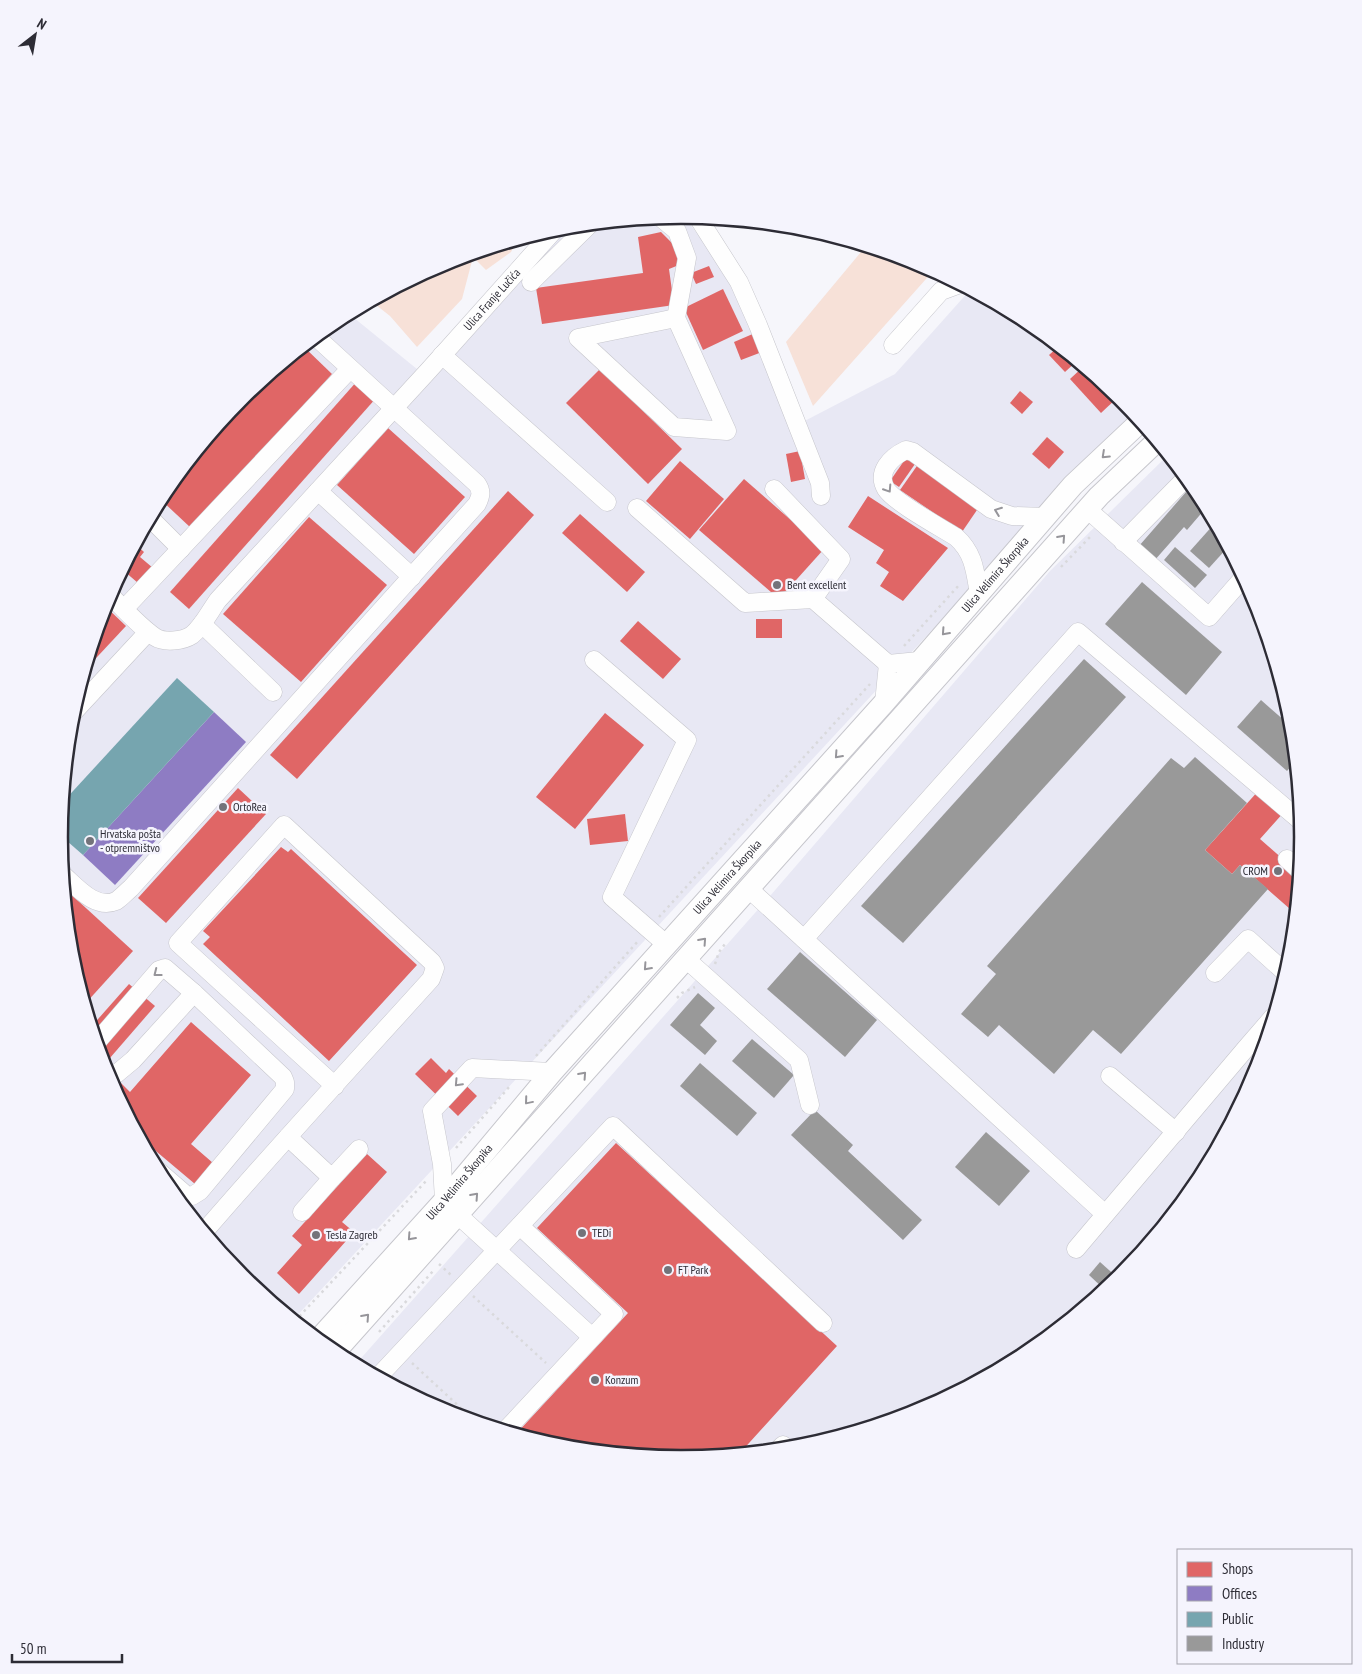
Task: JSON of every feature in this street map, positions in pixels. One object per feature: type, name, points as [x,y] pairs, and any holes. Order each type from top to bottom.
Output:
[{"type":"main road","name":"Ulica Velimira Škorpika","points":[[322,1334],[451,1213],[552,1072],[884,703],[1073,485],[1136,426]]},
{"type":"main road","name":"Ulica Velimira Škorpika","points":[[339,1347],[451,1213],[686,959],[1087,509],[1153,445]]},
{"type":"street","points":[[669,224],[677,231],[687,258],[676,318],[727,431],[674,427],[578,338],[676,318]]},
{"type":"street","points":[[702,225],[738,282],[754,316],[820,483],[821,496]]},
{"type":"street","points":[[531,282],[581,232]]},
{"type":"street","name":"Ulica Franje Lučića","points":[[202,624],[218,600],[547,238]]},
{"type":"street","points":[[893,345],[941,291],[952,287]]},
{"type":"street","points":[[69,880],[95,900],[106,904],[117,900],[138,880],[478,504],[480,489],[477,484],[320,341]]},
{"type":"street","points":[[442,355],[607,502]]},
{"type":"street","points":[[124,609],[350,369]]},
{"type":"street","points":[[978,594],[974,569],[969,552],[964,544],[896,499],[883,483],[885,467],[898,453],[906,450],[913,452],[991,509],[1012,516],[1046,517]]},
{"type":"street","points":[[1123,542],[1181,482]]},
{"type":"street","points":[[774,489],[841,558],[813,599]]},
{"type":"street","points":[[318,491],[412,577]]},
{"type":"street","points":[[637,508],[745,603],[813,599],[888,664],[920,661]]},
{"type":"street","points":[[1087,509],[1209,617],[1239,583]]},
{"type":"street","points":[[155,523],[181,549]]},
{"type":"street","points":[[115,600],[156,638],[178,640],[191,635],[202,624],[273,692]]},
{"type":"street","points":[[82,703],[148,632]]},
{"type":"street","points":[[804,939],[1078,632],[1293,815]]},
{"type":"street","points":[[594,660],[688,740],[612,897],[667,945]]},
{"type":"street","points":[[884,703],[888,664]]},
{"type":"street","points":[[208,1227],[288,1137],[335,1086],[431,979],[435,968],[432,962],[284,825],[178,943],[335,1086]]},
{"type":"street","points":[[1287,859],[1293,865]]},
{"type":"street","points":[[749,889],[1105,1214]]},
{"type":"street","points":[[1215,973],[1248,939],[1280,968]]},
{"type":"street","points":[[686,959],[799,1060],[810,1105]]},
{"type":"street","points":[[101,1037],[159,970],[165,968],[283,1077],[285,1089],[200,1191],[192,1196],[186,1196],[180,1191]]},
{"type":"street","points":[[115,1075],[133,1060],[194,993]]},
{"type":"street","points":[[1076,1249],[1264,1027]]},
{"type":"street","points":[[552,1072],[472,1068],[432,1110],[451,1213],[589,1341]]},
{"type":"street","points":[[1110,1076],[1176,1132]]},
{"type":"street","points":[[382,1372],[613,1126],[823,1323]]},
{"type":"street","points":[[288,1137],[332,1178]]},
{"type":"street","points":[[302,1212],[359,1149]]},
{"type":"street","points":[[510,1426],[614,1314],[520,1226]]},
{"type":"path","points":[[901,649],[974,569]]},
{"type":"path","points":[[660,916],[870,684]]},
{"type":"path","points":[[536,1056],[644,934]]},
{"type":"path","points":[[714,966],[719,952],[726,942]]},
{"type":"path","points":[[453,1151],[511,1085]]},
{"type":"path","points":[[299,1317],[431,1177]]},
{"type":"path","points":[[439,1264],[558,1374]]},
{"type":"path","points":[[407,1358],[464,1410]]},
{"type":"shaded area","points":[[690,224],[737,286],[793,427],[895,374],[966,294],[1022,327],[1054,350],[1086,376],[1129,418],[297,1315],[247,1271],[194,1210],[150,1144],[114,1072],[88,996],[79,957],[73,917],[68,837],[73,757],[79,717],[88,678],[114,602],[131,566],[171,496],[220,432],[247,403],[308,350],[354,318],[428,378],[561,235],[641,225]]},
{"type":"shaded area","points":[[514,247],[511,252],[486,270],[475,259]]},
{"type":"shaded area","points":[[862,251],[929,276],[813,406],[786,342]]},
{"type":"shaded area","points":[[472,260],[462,299],[417,347],[390,316],[376,305],[446,270]]},
{"type":"shaded area","points":[[1164,459],[1191,496],[1212,530],[1248,602],[1274,678],[1283,717],[1289,757],[1293,797],[1293,877],[1283,957],[1274,996],[1248,1072],[1212,1144],[1191,1178],[1142,1242],[1086,1298],[1022,1347],[988,1368],[916,1404],[840,1430],[801,1439],[721,1449],[681,1450],[641,1449],[561,1439],[522,1430],[446,1404],[360,1359],[770,896],[1050,571]]},
{"type":"building: Shops","points":[[661,232],[676,247],[679,265],[669,269],[674,305],[542,324],[536,288],[643,273],[638,237]]},
{"type":"building: Shops","points":[[709,266],[714,277],[696,284],[691,273]]},
{"type":"building: Shops","points":[[723,289],[743,331],[703,350],[684,308]]},
{"type":"building: Shops","points":[[755,333],[762,352],[741,360],[734,342]]},
{"type":"building: Shops","points":[[308,350],[332,374],[191,528],[166,504],[171,496],[220,432],[247,403]]},
{"type":"building: Shops","points":[[1054,350],[1073,365],[1065,372],[1049,355]]},
{"type":"building: Shops","points":[[600,369],[682,449],[648,484],[566,403]]},
{"type":"building: Shops","points":[[1079,370],[1113,401],[1101,413],[1070,379]]},
{"type":"building: Shops","points":[[358,380],[377,397],[189,609],[170,592]]},
{"type":"building: Shops","points":[[1020,391],[1033,402],[1022,414],[1010,403]]},
{"type":"building: Shops","points":[[388,428],[465,497],[414,554],[337,485]]},
{"type":"building: Shops","points":[[1047,437],[1064,452],[1049,469],[1032,454]]},
{"type":"building: Shops","points":[[800,451],[805,479],[791,482],[786,454]]},
{"type":"building: Shops","points":[[906,458],[915,464],[899,487],[890,481]]},
{"type":"building: Shops","points":[[680,461],[724,499],[690,539],[646,501]]},
{"type":"building: Shops","points":[[919,463],[979,507],[962,532],[900,490]]},
{"type":"building: Shops","points":[[744,479],[824,549],[779,599],[699,530]]},
{"type":"building: Shops","points":[[508,491],[534,515],[297,779],[270,755]]},
{"type":"building: Shops","points":[[868,496],[948,548],[903,601],[880,586],[889,572],[876,563],[884,550],[848,527]]},
{"type":"building: Shops","points":[[580,514],[645,572],[627,592],[562,533]]},
{"type":"building: Shops","points":[[309,517],[387,585],[301,682],[223,614]]},
{"type":"building: Shops","points":[[140,549],[144,552],[140,557],[153,568],[138,583],[127,574]]},
{"type":"building: Shops","points":[[111,611],[126,626],[93,661]]},
{"type":"building: Shops","points":[[756,619],[782,619],[782,638],[756,638]]},
{"type":"building: Shops","points":[[638,621],[681,659],[663,679],[620,641]]},
{"type":"building: Shops","points":[[605,713],[644,745],[575,829],[536,797]]},
{"type":"building: Shops","points":[[238,788],[266,814],[166,923],[138,898]]},
{"type":"building: Shops","points":[[1260,789],[1285,811],[1260,839],[1293,868],[1290,909],[1240,865],[1232,874],[1205,850]]},
{"type":"building: Shops","points":[[625,814],[628,841],[590,845],[587,819]]},
{"type":"building: Shops","points":[[281,847],[288,852],[291,849],[417,965],[329,1061],[203,944],[210,937],[203,931]]},
{"type":"building: Shops","points":[[71,894],[133,951],[89,999],[79,957]]},
{"type":"building: Shops","points":[[129,984],[155,1006],[109,1059],[96,1021]]},
{"type":"building: Shops","points":[[191,1022],[251,1075],[191,1144],[213,1163],[195,1184],[153,1148],[119,1081],[130,1092]]},
{"type":"building: Shops","points":[[431,1058],[446,1073],[449,1069],[477,1096],[458,1116],[415,1074]]},
{"type":"building: Shops","name":"FT Park","points":[[616,1143],[837,1346],[746,1447],[681,1450],[641,1449],[561,1439],[520,1429],[628,1313],[537,1228]]},
{"type":"building: Shops","points":[[367,1154],[387,1172],[342,1222],[354,1232],[299,1294],[277,1273],[302,1245],[292,1236]]},
{"type":"building: Offices","points":[[214,712],[246,742],[115,885],[83,855]]},
{"type":"building: Public","points":[[177,678],[214,712],[83,855],[68,842],[69,795]]},
{"type":"building: Industry","points":[[1186,492],[1192,497],[1202,513],[1187,530],[1184,527],[1154,561],[1139,546]]},
{"type":"building: Industry","points":[[1211,528],[1224,552],[1209,568],[1190,551]]},
{"type":"building: Industry","points":[[1175,547],[1207,575],[1195,588],[1164,560]]},
{"type":"building: Industry","points":[[1142,582],[1222,652],[1186,695],[1105,624]]},
{"type":"building: Industry","points":[[1084,659],[1126,697],[903,943],[861,906]]},
{"type":"building: Industry","points":[[1261,700],[1283,720],[1290,768],[1287,771],[1237,727]]},
{"type":"building: Industry","points":[[1195,757],[1247,803],[1205,850],[1232,874],[1240,865],[1268,889],[1121,1054],[1093,1030],[1054,1074],[999,1025],[988,1037],[961,1014],[996,974],[987,966],[1171,758],[1184,768]]},
{"type":"building: Industry","points":[[800,952],[877,1020],[845,1057],[767,989]]},
{"type":"building: Industry","points":[[698,993],[715,1008],[700,1025],[717,1041],[705,1055],[670,1025]]},
{"type":"building: Industry","points":[[752,1039],[794,1075],[774,1098],[732,1061]]},
{"type":"building: Industry","points":[[700,1063],[757,1113],[737,1136],[680,1086]]},
{"type":"building: Industry","points":[[815,1110],[853,1145],[848,1151],[922,1220],[903,1240],[791,1135]]},
{"type":"building: Industry","points":[[986,1132],[1030,1171],[999,1206],[955,1167]]},
{"type":"building: Industry","points":[[1100,1262],[1113,1273],[1100,1285],[1089,1275]]},
{"type":"place","name":"Bent excellent","points":[[777,585]]},
{"type":"place","name":"OrtoRea","points":[[223,807]]},
{"type":"place","name":"Hrvatska pošta - otpremništvo","points":[[90,841]]},
{"type":"place","name":"CROM","points":[[1278,871]]},
{"type":"place","name":"TEDi","points":[[582,1233]]},
{"type":"place","name":"Tesla Zagreb","points":[[316,1235]]},
{"type":"place","name":"FT Park","points":[[668,1270]]},
{"type":"place","name":"Konzum","points":[[595,1380]]}]
